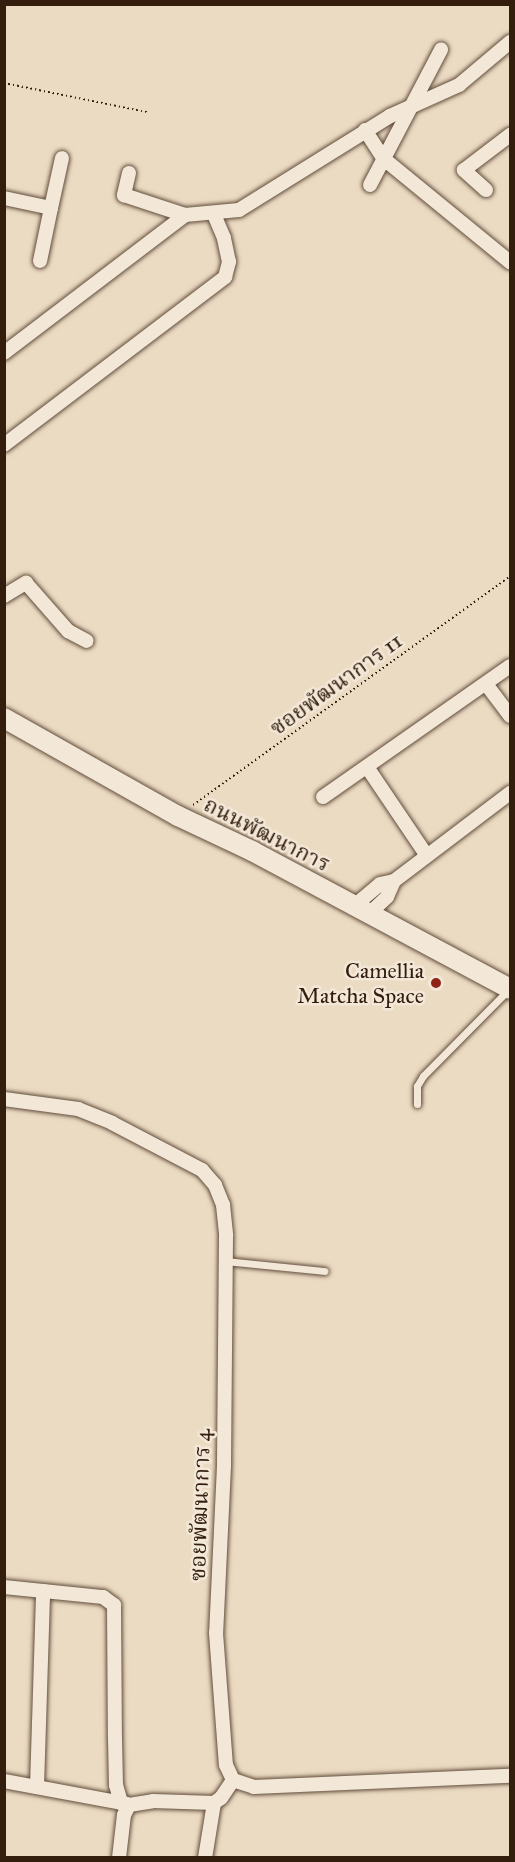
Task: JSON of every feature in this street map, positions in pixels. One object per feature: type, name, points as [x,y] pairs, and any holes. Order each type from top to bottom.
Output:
[{"type":"street","points":[[129,173],[124,195],[185,215],[239,210],[365,130],[459,85],[510,42]]},
{"type":"street","points":[[370,185],[441,50]]},
{"type":"street","points":[[365,130],[384,159],[510,262]]},
{"type":"street","points":[[486,190],[464,170],[510,135]]},
{"type":"street","points":[[40,261],[62,158]]},
{"type":"street","points":[[4,198],[51,208]]},
{"type":"street","points":[[4,445],[225,277],[229,262],[224,238],[214,214]]},
{"type":"street","points":[[4,353],[185,215]]},
{"type":"street","points":[[4,596],[26,583],[68,631],[87,641]]},
{"type":"street","points":[[323,797],[510,666]]},
{"type":"street","points":[[486,684],[510,716]]},
{"type":"street","name":"ถนนพัฒนาการ","points":[[4,718],[178,816],[252,851],[510,989]]},
{"type":"street","points":[[367,767],[428,856]]},
{"type":"street","points":[[361,910],[387,897],[393,881],[510,793]]},
{"type":"street","name":"ซอยพัฒนาการ 4","points":[[4,1099],[78,1109],[112,1123],[202,1170],[215,1185],[223,1205],[226,1260],[224,1466],[216,1633],[226,1765],[232,1780]]},
{"type":"street","points":[[4,1587],[103,1598],[114,1605],[116,1773],[125,1804],[119,1857]]},
{"type":"street","points":[[37,1787],[44,1591]]},
{"type":"street","points":[[4,1781],[125,1804],[153,1801],[214,1803],[221,1798],[232,1780],[254,1787],[510,1776]]},
{"type":"street","points":[[205,1857],[214,1803]]},
{"type":"lane","points":[[417,1104],[417,1086],[423,1076],[510,989]]},
{"type":"lane","points":[[226,1260],[324,1271]]},
{"type":"path","points":[[4,83],[147,112]]},
{"type":"path","name":"ซอยพัฒนาการ 11","points":[[178,816],[510,576]]},
{"type":"place","name":"Camellia Matcha Space","points":[[436,983]]}]
